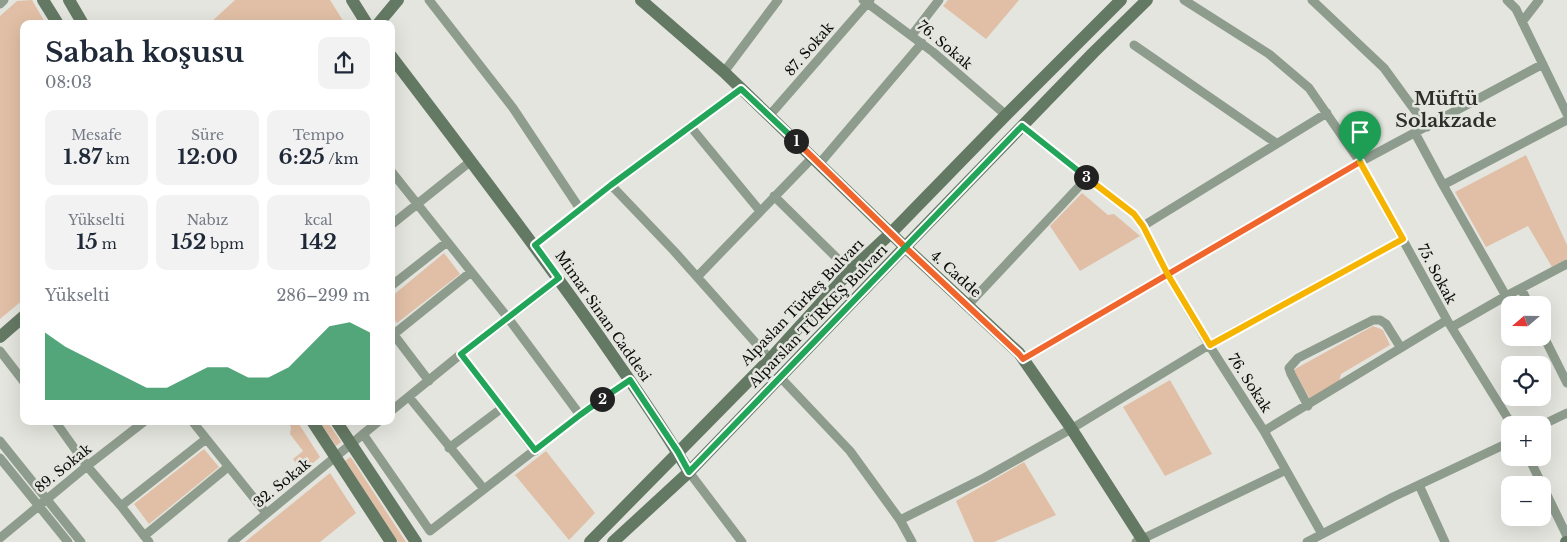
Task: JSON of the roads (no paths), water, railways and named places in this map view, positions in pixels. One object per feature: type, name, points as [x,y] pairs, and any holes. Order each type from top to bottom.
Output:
[{"type":"main road","points":[[43,0],[56,20]]},
{"type":"main road","points":[[68,0],[80,20]]},
{"type":"main road","points":[[352,0],[364,20]]},
{"type":"main road","points":[[381,20],[398,0]]},
{"type":"main road","name":"4. Cadde","points":[[641,0],[724,72],[890,233],[1019,354],[1071,430],[1140,541]]},
{"type":"main road","name":"Alpaslan Türkeş Bulvarı","points":[[590,542],[770,358],[850,271],[1122,0]]},
{"type":"main road","name":"Alparslan TÜRKEŞ Bulvarı","points":[[613,542],[689,472],[1022,126],[1147,0]]},
{"type":"main road","name":"Mimar Sinan Caddesi","points":[[395,61],[559,278],[630,380],[678,452],[689,472]]},
{"type":"main road","points":[[0,337],[20,320]]},
{"type":"main road","points":[[315,425],[391,542]]},
{"type":"main road","points":[[338,425],[416,542]]},
{"type":"street","points":[[0,4],[4,0]]},
{"type":"street","points":[[429,0],[513,108],[580,209]]},
{"type":"street","points":[[724,72],[778,0]]},
{"type":"street","points":[[912,35],[939,0]]},
{"type":"street","name":"75. Sokak","points":[[1184,0],[1269,54],[1309,88],[1360,162],[1449,324],[1506,416]]},
{"type":"street","points":[[1312,0],[1384,68],[1427,127]]},
{"type":"street","points":[[1507,0],[1516,9],[1567,114]]},
{"type":"street","points":[[1522,22],[1539,0]]},
{"type":"street","name":"76. Sokak","points":[[867,1],[912,35],[1006,115]]},
{"type":"street","name":"87. Sokak","points":[[769,116],[867,1]]},
{"type":"street","points":[[697,277],[774,196],[816,160],[922,44]]},
{"type":"street","points":[[1134,45],[1276,144]]},
{"type":"street","points":[[1023,359],[1360,162],[1543,64]]},
{"type":"street","points":[[535,245],[611,185],[741,89]]},
{"type":"street","points":[[1143,226],[1327,113]]},
{"type":"street","points":[[1443,185],[1567,120]]},
{"type":"street","points":[[690,126],[760,211]]},
{"type":"street","name":"76. Sokak","points":[[1022,126],[1134,214],[1143,226],[1168,275],[1264,431],[1322,534]]},
{"type":"street","points":[[1415,133],[1506,296],[1567,264]]},
{"type":"street","points":[[395,222],[471,161]]},
{"type":"street","points":[[395,176],[508,318],[580,415]]},
{"type":"street","points":[[968,305],[1087,178]]},
{"type":"street","points":[[611,185],[770,358]]},
{"type":"street","points":[[774,196],[850,271]]},
{"type":"street","points":[[900,520],[984,478],[1071,430],[1210,345],[1403,239]]},
{"type":"street","points":[[395,283],[447,242]]},
{"type":"street","points":[[395,330],[472,272]]},
{"type":"street","points":[[395,408],[559,278]]},
{"type":"street","points":[[1521,288],[1525,296]]},
{"type":"street","points":[[1264,431],[1401,348],[1501,298]]},
{"type":"street","points":[[1308,406],[1290,374],[1289,368],[1298,358],[1372,320],[1380,320],[1386,324],[1401,348]]},
{"type":"street","points":[[395,335],[429,381]]},
{"type":"street","points":[[1548,346],[1567,383]]},
{"type":"street","points":[[0,351],[20,377]]},
{"type":"street","points":[[461,354],[535,450]]},
{"type":"street","points":[[780,377],[850,452],[900,520],[912,542]]},
{"type":"street","points":[[363,434],[430,531],[580,415],[630,380]]},
{"type":"street","points":[[409,397],[484,489]]},
{"type":"street","points":[[449,448],[502,408]]},
{"type":"street","points":[[1551,421],[1567,413]]},
{"type":"street","points":[[59,425],[87,466],[146,539],[228,467]]},
{"type":"street","name":"89. Sokak","points":[[0,538],[140,425]]},
{"type":"street","points":[[195,425],[266,513]]},
{"type":"street","name":"32. Sokak","points":[[232,542],[374,425]]},
{"type":"street","points":[[121,506],[206,439]]},
{"type":"street","points":[[0,440],[81,542]]},
{"type":"street","points":[[1307,542],[1393,497],[1501,446]]},
{"type":"street","points":[[0,458],[68,542]]},
{"type":"street","points":[[1533,466],[1567,536]]},
{"type":"street","points":[[1140,541],[1286,470]]},
{"type":"street","points":[[689,472],[742,542]]},
{"type":"street","points":[[1418,485],[1445,542]]},
{"type":"district","name":"Müftü Solakzade","points":[[1446,109]]}]
